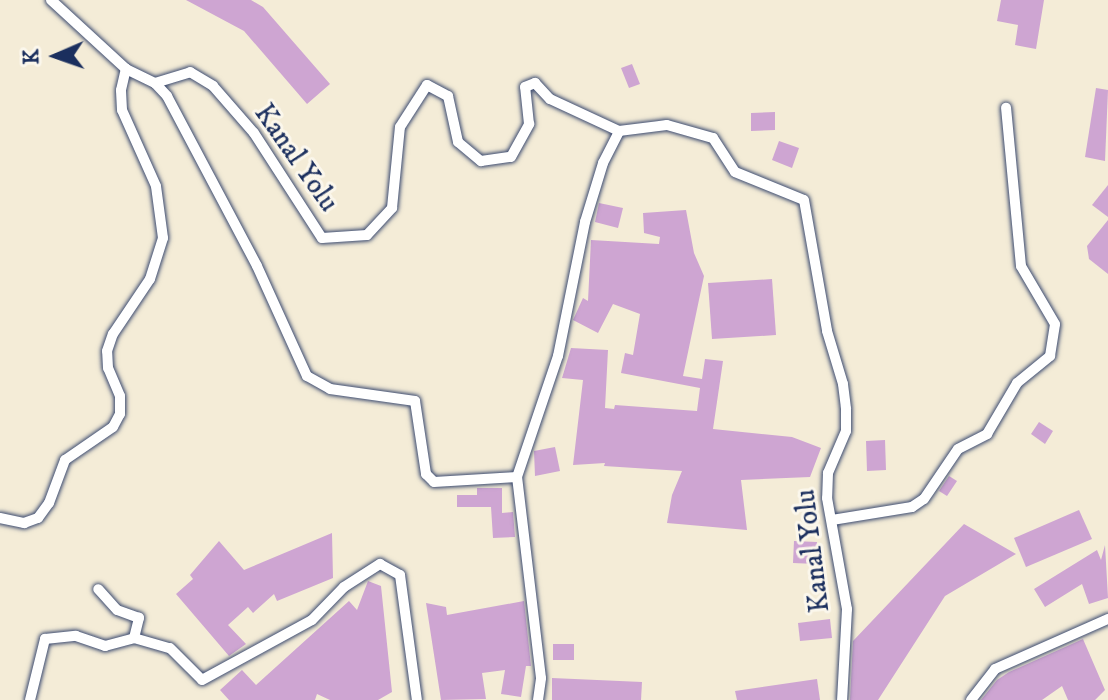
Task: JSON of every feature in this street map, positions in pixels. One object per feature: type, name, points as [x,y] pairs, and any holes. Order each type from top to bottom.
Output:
[{"type":"street","points":[[51,0],[126,69],[155,83],[167,96],[257,266],[307,376],[330,389],[415,401],[426,474],[434,482],[517,477]]},
{"type":"street","points":[[0,518],[24,523],[38,518],[49,503],[65,460],[113,427],[120,414],[120,396],[108,368],[107,351],[113,334],[150,279],[163,238],[156,186],[122,110],[121,90],[126,69]]},
{"type":"street","name":"Kanal Yolu","points":[[155,83],[190,72],[213,86],[254,133],[322,238],[367,235],[392,208],[400,127],[427,85],[448,96],[458,142],[481,161],[511,157],[529,124],[525,87],[535,83],[550,99],[619,131],[667,125],[713,138],[735,172],[804,200],[827,331],[843,384],[846,409],[846,431],[828,473],[827,498],[847,609],[842,700]]},
{"type":"street","points":[[832,520],[912,507],[924,499],[958,449],[987,434],[1017,383],[1050,356],[1055,324],[1021,266],[1006,108]]},
{"type":"street","points":[[538,700],[541,678],[517,477],[558,356],[585,222],[603,163],[619,131]]},
{"type":"street","points":[[30,700],[45,639],[76,636],[105,646],[134,638],[170,648],[202,680],[312,620],[344,587],[380,564],[400,575],[417,700]]},
{"type":"street","points":[[98,589],[117,610],[139,618],[134,638]]},
{"type":"street","points":[[971,700],[995,669],[1108,619]]},
{"type":"building","points":[[186,0],[251,0],[263,7],[330,84],[307,104],[244,31]]},
{"type":"building","points":[[1001,0],[1044,0],[1036,49],[1015,45],[1018,25],[997,21]]},
{"type":"building","points":[[632,64],[640,84],[629,88],[621,68]]},
{"type":"building","points":[[1096,88],[1108,90],[1105,161],[1085,157]]},
{"type":"building","points":[[775,112],[775,130],[751,131],[751,113]]},
{"type":"building","points":[[779,141],[799,148],[792,168],[772,160]]},
{"type":"building","points":[[1108,185],[1108,217],[1092,205]]},
{"type":"building","points":[[599,203],[623,208],[618,228],[595,222]]},
{"type":"building","points":[[686,210],[694,253],[704,276],[683,376],[702,379],[705,359],[723,361],[713,429],[792,437],[821,448],[810,477],[741,480],[747,530],[667,523],[672,495],[682,471],[604,466],[605,463],[573,465],[583,380],[562,378],[571,348],[608,350],[605,408],[614,409],[615,405],[697,411],[700,388],[621,373],[625,353],[633,355],[640,314],[613,304],[598,333],[573,320],[583,298],[588,301],[591,240],[659,244],[660,237],[644,233],[643,213]]},
{"type":"building","points":[[1108,220],[1108,274],[1089,259],[1087,246]]},
{"type":"building","points":[[772,279],[776,335],[712,339],[708,283]]},
{"type":"building","points":[[1039,422],[1053,431],[1045,444],[1031,434]]},
{"type":"building","points":[[885,440],[886,470],[867,471],[866,441]]},
{"type":"building","points":[[555,447],[560,471],[535,476],[534,451]]},
{"type":"building","points":[[949,476],[957,481],[947,496],[939,491]]},
{"type":"building","points":[[477,488],[502,488],[502,513],[513,512],[515,537],[493,538],[491,507],[457,507],[457,495],[477,495]]},
{"type":"building","points":[[1079,510],[1092,539],[1026,567],[1014,538]]},
{"type":"building","points":[[964,524],[1016,554],[945,596],[878,700],[850,700],[853,641]]},
{"type":"building","points":[[332,533],[333,578],[277,601],[274,594],[253,613],[248,607],[228,625],[246,644],[229,656],[176,594],[193,579],[190,575],[219,541],[244,570]]},
{"type":"building","points":[[794,541],[817,542],[816,564],[793,563]]},
{"type":"building","points":[[1105,545],[1108,598],[1089,604],[1082,584],[1045,607],[1034,589],[1097,550],[1101,560]]},
{"type":"building","points":[[368,581],[381,586],[392,692],[378,700],[330,700],[317,694],[315,700],[229,700],[220,690],[242,670],[256,685],[349,601],[357,610]]},
{"type":"building","points":[[524,601],[531,666],[526,666],[521,697],[501,694],[505,670],[482,673],[486,699],[441,700],[426,603],[446,607],[447,615]]},
{"type":"building","points":[[830,619],[832,638],[800,641],[798,623]]},
{"type":"building","points":[[1083,639],[1105,690],[1095,700],[1068,700],[1062,686],[1042,700],[981,700],[997,680],[1009,672]]},
{"type":"building","points":[[553,644],[574,644],[574,660],[553,660]]},
{"type":"building","points":[[552,678],[642,682],[641,700],[552,700]]},
{"type":"building","points":[[817,679],[820,700],[737,700],[735,691]]}]
